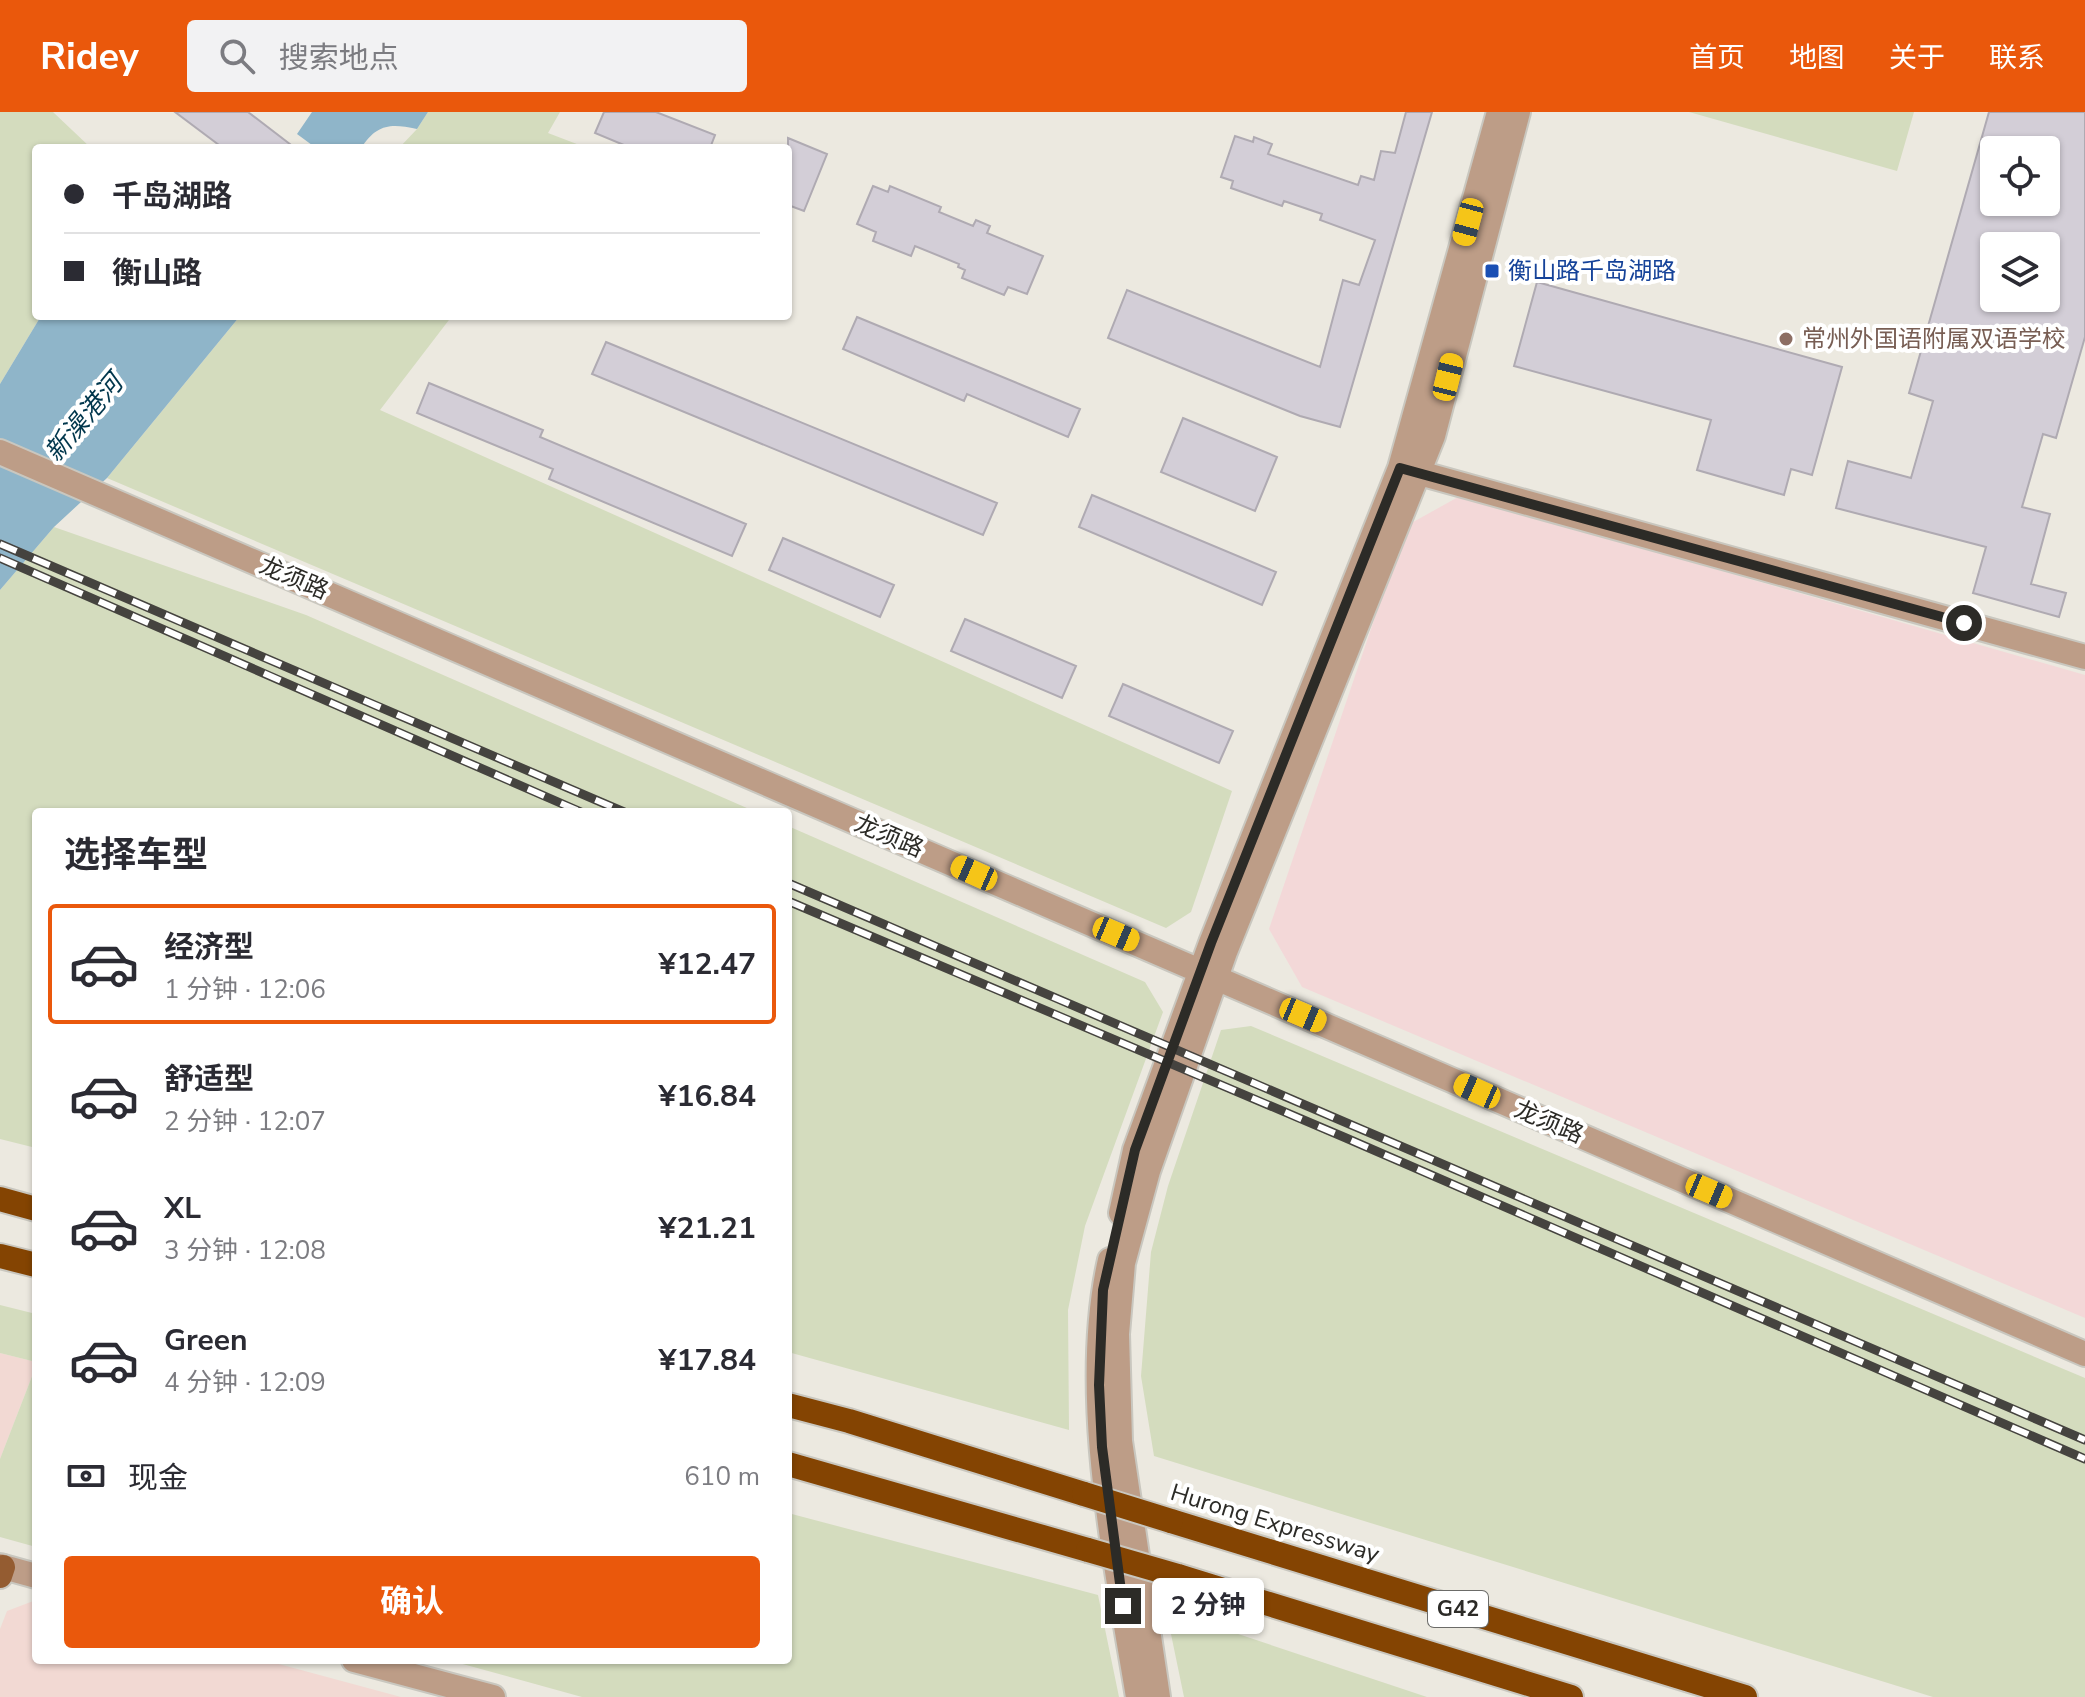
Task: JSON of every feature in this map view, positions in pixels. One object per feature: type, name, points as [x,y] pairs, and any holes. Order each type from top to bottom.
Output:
[{"type":"highway","points":[[0,1199],[32,1208]]},
{"type":"highway","points":[[0,1256],[32,1264]]},
{"type":"highway","name":"Hurong Expressway","points":[[792,1406],[1745,1697]]},
{"type":"highway","name":"G42","points":[[792,1465],[1178,1576],[1571,1697]]},
{"type":"street","points":[[1138,1697],[1102,1447],[1099,1385],[1103,1290],[1135,1150],[1409,470],[1499,112]]},
{"type":"street","points":[[1409,470],[1433,436],[1518,112]]},
{"type":"street","name":"龙须路","points":[[0,452],[2085,1354]]},
{"type":"street","points":[[1409,470],[2085,657]]},
{"type":"street","points":[[1158,1697],[1120,1441],[1117,1334],[1123,1263],[1208,974]]},
{"type":"street","points":[[1,1570],[32,1575]]},
{"type":"street","points":[[369,1664],[493,1697]]},
{"type":"shaded area","points":[[1460,496],[2085,675],[2085,1318],[1302,987],[1269,929],[1406,526]]},
{"type":"shaded area","points":[[0,1353],[32,1361],[32,1376],[0,1459]]},
{"type":"shaded area","points":[[32,1602],[32,1664],[279,1664],[401,1697],[0,1697],[0,1629],[7,1611]]},
{"type":"green space","points":[[0,112],[53,112],[87,144],[32,144],[32,320],[39,320],[0,384]]},
{"type":"green space","points":[[428,112],[560,112],[548,133],[577,144],[403,144]]},
{"type":"green space","points":[[1689,112],[1914,112],[1897,171]]},
{"type":"green space","points":[[237,320],[449,320],[380,410],[1232,791],[1191,912],[1166,928],[107,478]]},
{"type":"green space","points":[[54,527],[306,615],[747,808],[32,808],[32,1147],[0,1139],[0,590]]},
{"type":"green space","points":[[792,828],[1145,982],[1163,1012],[1085,1226],[1068,1310],[1069,1430],[792,1353]]},
{"type":"green space","points":[[1251,1026],[2085,1378],[2085,1697],[1933,1697],[1154,1456],[1141,1376],[1151,1252],[1168,1186],[1221,1030]]},
{"type":"green space","points":[[0,1305],[32,1313],[32,1361],[0,1353]]},
{"type":"green space","points":[[32,1376],[32,1546],[0,1537],[0,1459]]},
{"type":"green space","points":[[792,1514],[1098,1595],[1119,1697],[582,1697],[462,1664],[792,1664]]},
{"type":"green space","points":[[1166,1610],[1427,1697],[1184,1697]]},
{"type":"water","points":[[312,112],[428,112],[417,129],[385,127],[364,144],[311,144],[297,134]]},
{"type":"water","name":"新澡港河","points":[[39,320],[237,320],[107,478],[54,527],[0,590],[0,384]]},
{"type":"building","points":[[175,112],[248,112],[290,144],[218,144]]},
{"type":"building","points":[[604,112],[656,112],[715,135],[712,144],[621,144],[595,133]]},
{"type":"building","points":[[1406,112],[1432,112],[1340,427],[1300,416],[1108,338],[1127,290],[1320,367],[1343,280],[1359,285],[1375,240],[1320,220],[1322,214],[1284,201],[1282,206],[1231,188],[1233,181],[1221,177],[1235,136],[1253,142],[1254,137],[1272,144],[1268,154],[1358,185],[1361,176],[1374,180],[1381,151],[1395,153]]},
{"type":"building","points":[[1989,112],[2085,112],[2085,337],[2056,438],[2043,434],[2022,507],[2050,514],[2031,584],[2066,593],[2059,617],[1973,593],[1986,547],[1836,508],[1848,461],[1911,478],[1933,401],[1909,393],[1980,144],[1980,216],[2060,216],[2060,136],[1982,136]]},
{"type":"building","points":[[788,138],[827,154],[804,211],[792,206],[792,144],[788,144]]},
{"type":"building","points":[[873,186],[888,192],[890,186],[941,207],[939,212],[973,226],[976,220],[990,226],[987,233],[1043,256],[1027,294],[1008,287],[1004,295],[962,278],[965,270],[958,267],[959,264],[915,246],[911,256],[873,241],[876,232],[857,224]]},
{"type":"building","points":[[1537,282],[1842,367],[1812,475],[1791,469],[1784,495],[1697,470],[1711,420],[1514,366]]},
{"type":"building","points":[[857,317],[1080,409],[1068,437],[967,394],[964,401],[843,349]]},
{"type":"building","points":[[606,342],[997,503],[983,535],[592,374]]},
{"type":"building","points":[[429,383],[543,430],[540,437],[746,524],[732,556],[549,479],[553,469],[417,413]]},
{"type":"building","points":[[1183,418],[1277,457],[1255,511],[1161,472]]},
{"type":"building","points":[[1092,495],[1276,572],[1262,605],[1079,527]]},
{"type":"building","points":[[783,538],[894,585],[880,617],[769,570]]},
{"type":"building","points":[[965,619],[1076,666],[1062,698],[951,651]]},
{"type":"building","points":[[1123,684],[1233,731],[1219,763],[1109,716]]},
{"type":"railway","points":[[0,544],[615,808]]},
{"type":"railway","points":[[0,558],[572,808]]},
{"type":"railway","points":[[792,885],[2085,1440]]},
{"type":"railway","points":[[792,903],[1346,1138],[2085,1459]]},
{"type":"place","name":"衡山路千岛湖路","points":[[1492,271]]},
{"type":"place","name":"常州外国语附属双语学校","points":[[1786,339]]},
{"type":"route","points":[[1123,1606],[1102,1447],[1099,1385],[1103,1290],[1135,1150],[1211,943],[1400,468],[1964,623]]}]
